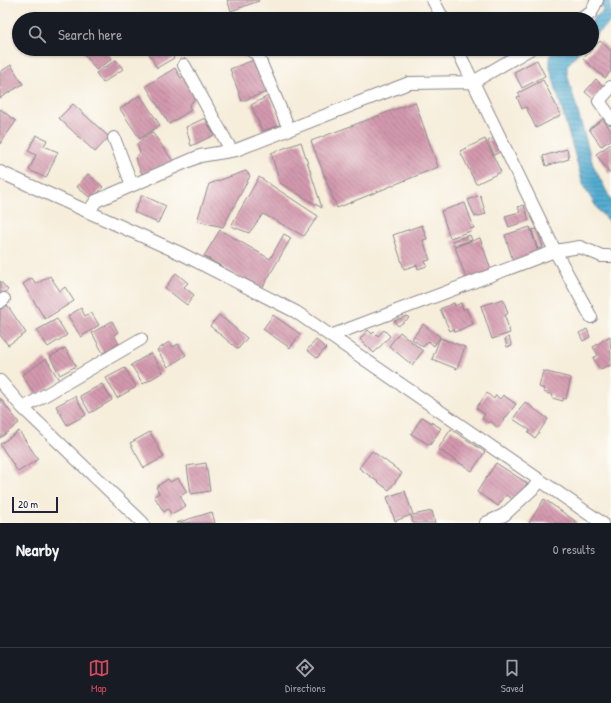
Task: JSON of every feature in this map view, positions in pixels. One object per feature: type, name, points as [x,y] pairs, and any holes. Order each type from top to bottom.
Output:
[{"type":"street","points":[[433,0],[439,12]]},
{"type":"street","points":[[591,12],[597,0]]},
{"type":"street","points":[[258,56],[289,129]]},
{"type":"street","points":[[460,56],[555,251],[591,318]]},
{"type":"street","points":[[89,212],[96,201],[200,156],[231,150],[409,83],[473,82],[518,56]]},
{"type":"street","points":[[184,65],[231,150]]},
{"type":"street","points":[[611,87],[599,101],[611,118]]},
{"type":"street","points":[[114,138],[132,185]]},
{"type":"street","points":[[0,172],[182,254],[296,312],[602,523]]},
{"type":"street","points":[[330,336],[555,251],[580,247],[602,256],[611,256]]},
{"type":"street","points":[[23,408],[141,339]]},
{"type":"street","points":[[0,381],[23,408],[143,523]]},
{"type":"street","points":[[486,523],[504,515],[540,481]]},
{"type":"water","points":[[588,0],[611,0],[611,21],[599,32],[599,14],[603,11],[603,6],[592,4]]},
{"type":"water","points":[[550,56],[575,56],[567,66],[567,74],[593,165],[611,200],[611,224],[599,211],[584,187],[550,68]]},
{"type":"building","points":[[227,0],[258,0],[259,1],[231,11]]},
{"type":"building","points":[[600,41],[611,51],[611,71],[605,78],[583,59],[586,56],[599,56]]},
{"type":"building","points":[[86,56],[110,56],[112,59],[96,70]]},
{"type":"building","points":[[150,56],[173,56],[174,58],[157,68]]},
{"type":"building","points":[[116,60],[123,69],[103,83],[96,73]]},
{"type":"building","points":[[254,60],[267,92],[242,101],[230,69]]},
{"type":"building","points":[[537,60],[545,76],[522,88],[514,72]]},
{"type":"building","points":[[11,65],[23,84],[0,98],[0,72]]},
{"type":"building","points":[[175,68],[181,78],[184,76],[197,96],[189,106],[191,110],[169,124],[146,86]]},
{"type":"building","points":[[596,79],[604,87],[593,99],[585,92]]},
{"type":"building","points":[[543,80],[561,115],[536,128],[526,107],[522,109],[517,97],[520,96],[518,93]]},
{"type":"building","points":[[140,95],[160,125],[140,139],[120,109]]},
{"type":"building","points":[[270,95],[280,125],[262,131],[251,105]]},
{"type":"building","points":[[415,102],[438,167],[337,208],[311,141]]},
{"type":"building","points":[[73,104],[109,137],[95,152],[59,118]]},
{"type":"building","points":[[0,109],[16,121],[0,144]]},
{"type":"building","points":[[205,118],[214,135],[191,146],[186,127]]},
{"type":"building","points":[[603,119],[611,131],[611,140],[601,146],[589,129]]},
{"type":"building","points":[[152,132],[173,161],[142,174],[135,158],[140,153],[137,144]]},
{"type":"building","points":[[36,135],[47,140],[44,146],[58,152],[46,178],[29,170],[36,155],[28,151]]},
{"type":"building","points":[[494,138],[500,152],[494,155],[488,141]]},
{"type":"building","points":[[485,139],[501,172],[476,184],[460,151]]},
{"type":"building","points":[[301,142],[322,208],[280,183],[271,153]]},
{"type":"building","points":[[611,144],[611,172],[609,173],[596,154]]},
{"type":"building","points":[[567,149],[569,159],[546,166],[543,156]]},
{"type":"building","points":[[246,171],[250,176],[223,227],[197,221],[209,184]]},
{"type":"building","points":[[88,174],[103,187],[93,200],[77,187]]},
{"type":"building","points":[[259,177],[318,216],[304,236],[263,214],[249,233],[231,226]]},
{"type":"building","points":[[142,195],[166,206],[158,223],[134,212]]},
{"type":"building","points":[[480,195],[486,214],[475,217],[468,200]]},
{"type":"building","points":[[465,203],[474,228],[470,229],[471,231],[450,238],[441,211]]},
{"type":"building","points":[[524,205],[529,220],[509,227],[505,216],[520,212],[518,207]]},
{"type":"building","points":[[422,225],[427,239],[423,240],[430,260],[425,261],[427,266],[418,269],[417,265],[404,269],[393,235]]},
{"type":"building","points":[[530,227],[539,256],[514,264],[505,235]]},
{"type":"building","points":[[537,229],[543,247],[538,249],[532,230]]},
{"type":"building","points":[[220,230],[270,259],[284,234],[291,238],[261,290],[204,256]]},
{"type":"building","points":[[470,235],[472,240],[454,246],[452,241]]},
{"type":"building","points":[[480,238],[492,273],[467,281],[455,247]]},
{"type":"building","points":[[176,273],[188,283],[184,287],[194,295],[187,305],[165,288]]},
{"type":"building","points":[[50,276],[60,291],[65,287],[74,301],[45,319],[23,284],[32,278],[36,284]]},
{"type":"building","points":[[0,281],[8,290],[0,296]]},
{"type":"building","points":[[503,299],[508,313],[505,316],[510,333],[492,339],[481,306]]},
{"type":"building","points":[[454,303],[455,306],[461,303],[463,309],[466,308],[473,324],[455,332],[454,329],[450,331],[440,309]]},
{"type":"building","points":[[7,305],[26,333],[8,345],[0,335],[0,310]]},
{"type":"building","points":[[81,308],[85,316],[91,312],[99,325],[81,337],[68,316]]},
{"type":"building","points":[[219,315],[247,338],[238,349],[210,326]]},
{"type":"building","points":[[273,315],[300,334],[290,348],[263,329]]},
{"type":"building","points":[[407,316],[409,318],[398,326],[394,321]]},
{"type":"building","points":[[57,319],[67,335],[48,347],[37,330]]},
{"type":"building","points":[[112,321],[118,332],[114,335],[119,344],[103,353],[92,333]]},
{"type":"building","points":[[423,324],[440,337],[434,346],[428,341],[423,347],[412,339]]},
{"type":"building","points":[[587,329],[590,337],[583,341],[579,333]]},
{"type":"building","points":[[368,330],[372,334],[374,332],[378,336],[384,330],[390,336],[374,353],[360,339]]},
{"type":"building","points":[[400,332],[423,351],[412,365],[389,346]]},
{"type":"building","points":[[610,336],[611,365],[600,369],[593,358],[598,355],[593,347]]},
{"type":"building","points":[[509,337],[512,346],[507,347],[505,339]]},
{"type":"building","points":[[440,338],[465,347],[457,369],[432,359]]},
{"type":"building","points":[[316,340],[326,348],[317,358],[307,350]]},
{"type":"building","points":[[169,342],[173,347],[178,344],[186,355],[168,367],[157,350]]},
{"type":"building","points":[[65,348],[76,366],[60,375],[50,357]]},
{"type":"building","points":[[151,353],[163,372],[143,384],[131,365]]},
{"type":"building","points":[[46,359],[59,380],[36,396],[22,375]]},
{"type":"building","points":[[125,368],[136,387],[117,398],[106,378]]},
{"type":"building","points":[[543,371],[571,378],[566,399],[563,398],[563,401],[552,398],[553,395],[543,392],[544,389],[539,387]]},
{"type":"building","points":[[102,384],[112,400],[90,413],[80,396]]},
{"type":"building","points":[[487,393],[494,399],[496,395],[500,399],[503,395],[516,404],[498,428],[490,421],[488,423],[482,418],[485,414],[476,408]]},
{"type":"building","points":[[75,396],[86,415],[67,425],[56,406]]},
{"type":"building","points":[[0,398],[19,423],[0,438]]},
{"type":"building","points":[[525,402],[548,419],[535,438],[528,433],[530,430],[513,419]]},
{"type":"building","points":[[422,417],[441,428],[430,445],[411,434]]},
{"type":"building","points":[[451,429],[485,452],[472,471],[438,449]]},
{"type":"building","points":[[19,431],[38,459],[18,472],[0,444]]},
{"type":"building","points":[[150,432],[164,457],[144,468],[130,443]]},
{"type":"building","points":[[372,451],[402,473],[389,490],[359,468]]},
{"type":"building","points":[[206,463],[210,491],[191,494],[187,466]]},
{"type":"building","points":[[496,463],[527,483],[516,501],[506,495],[498,506],[477,492]]},
{"type":"building","points":[[178,478],[187,492],[180,496],[186,506],[171,514],[168,509],[164,512],[154,496],[159,493],[156,487],[168,479],[170,482]]},
{"type":"building","points":[[405,491],[413,515],[432,511],[435,523],[413,523],[411,515],[395,521],[387,497]]},
{"type":"building","points":[[544,499],[578,523],[529,523]]},
{"type":"building","points":[[212,512],[215,523],[176,523]]}]
